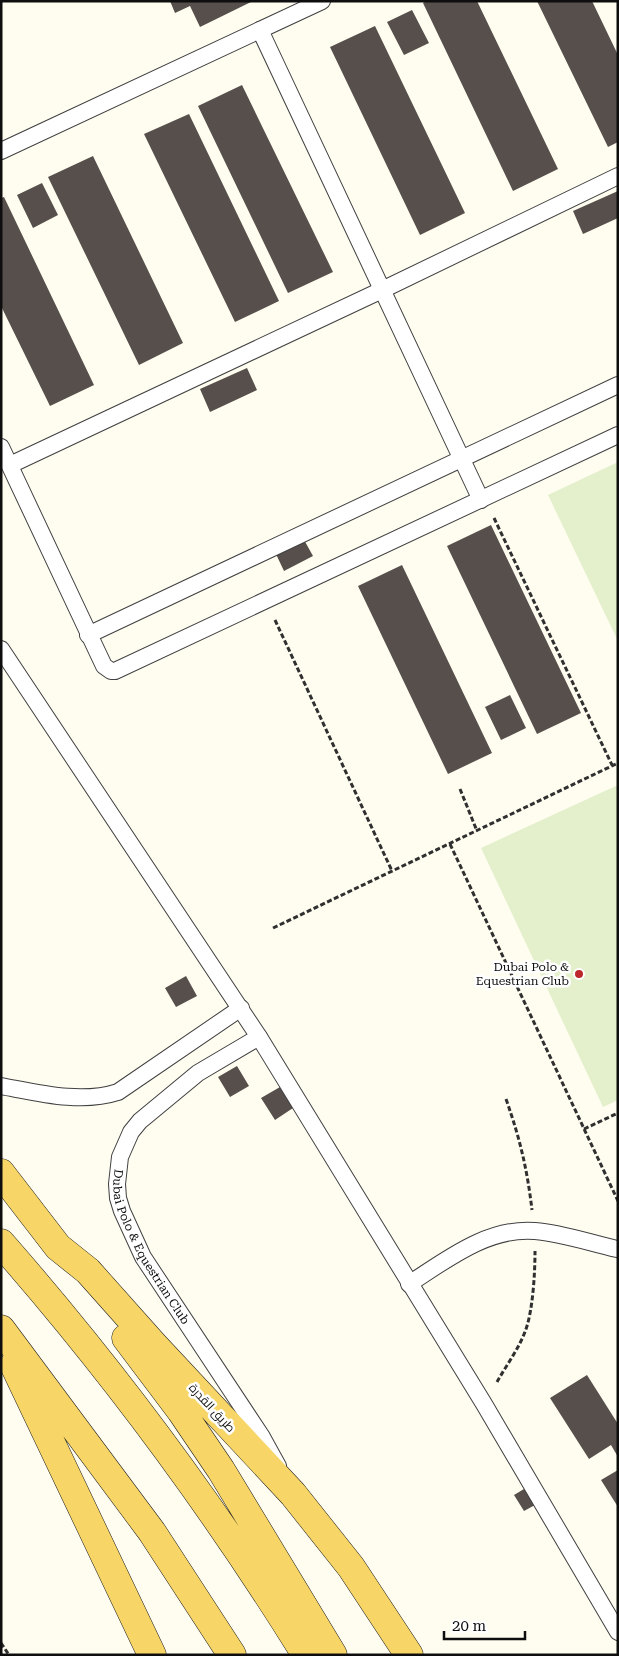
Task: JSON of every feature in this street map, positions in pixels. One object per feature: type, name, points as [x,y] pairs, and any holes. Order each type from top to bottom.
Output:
[{"type":"main road","name":"طريق القدرة","points":[[1,1173],[58,1248],[88,1271],[153,1344],[293,1494],[351,1567],[409,1655]]},
{"type":"main road","points":[[1,1244],[72,1328],[175,1462],[235,1546],[306,1655]]},
{"type":"main road","points":[[58,1248],[181,1411],[221,1470],[333,1655]]},
{"type":"main road","points":[[1,1329],[152,1532],[232,1655]]},
{"type":"main road","points":[[1,1338],[152,1655]]},
{"type":"lane","points":[[1,150],[322,1]]},
{"type":"lane","points":[[260,30],[462,459],[483,499]]},
{"type":"lane","points":[[10,465],[382,290],[618,176]]},
{"type":"lane","points":[[88,635],[618,385]]},
{"type":"lane","points":[[1,447],[88,635],[104,666],[111,671],[115,671],[618,435]]},
{"type":"lane","points":[[1,649],[260,1037],[409,1284],[484,1404],[618,1632]]},
{"type":"lane","points":[[1,1086],[49,1095],[91,1098],[118,1092],[241,1008]]},
{"type":"lane","name":"Dubai Polo & Equestrian Club","points":[[260,1037],[198,1072],[140,1121],[132,1132],[120,1157],[117,1184],[118,1198],[143,1256],[262,1437],[293,1494]]},
{"type":"lane","points":[[409,1284],[472,1246],[502,1234],[518,1231],[556,1234],[618,1248],[618,1260]]},
{"type":"path","points":[[483,499],[612,765]]},
{"type":"path","points":[[266,601],[392,871]]},
{"type":"path","points":[[273,928],[618,762]]},
{"type":"path","points":[[460,789],[477,831]]},
{"type":"path","points":[[450,844],[618,1201]]},
{"type":"path","points":[[584,1129],[618,1113]]},
{"type":"path","points":[[1,1643],[9,1655]]},
{"type":"green space","points":[[618,462],[618,641],[548,495]]},
{"type":"green space","name":"Dubai Polo & Equestrian Club","points":[[618,785],[618,1100],[603,1107],[481,848]]},
{"type":"building","points":[[170,1],[253,1],[200,27],[190,6],[175,13]]},
{"type":"building","points":[[426,1],[477,1],[558,169],[513,191],[423,3]]},
{"type":"building","points":[[537,1],[592,1],[618,55],[618,142],[608,147]]},
{"type":"building","points":[[412,10],[429,43],[404,55],[387,22]]},
{"type":"building","points":[[375,26],[465,213],[420,235],[330,47]]},
{"type":"building","points":[[242,85],[333,272],[288,293],[198,106]]},
{"type":"building","points":[[189,114],[279,301],[235,322],[144,134]]},
{"type":"building","points":[[93,156],[183,343],[139,365],[48,177]]},
{"type":"building","points":[[42,183],[58,215],[33,228],[17,195]]},
{"type":"building","points":[[618,191],[618,218],[583,234],[573,211]]},
{"type":"building","points":[[4,197],[94,385],[50,406],[1,306],[1,198]]},
{"type":"building","points":[[247,368],[257,390],[210,412],[200,389]]},
{"type":"building","points":[[491,525],[581,713],[537,734],[447,546]]},
{"type":"building","points":[[303,538],[313,556],[284,571],[275,552]]},
{"type":"building","points":[[402,565],[492,753],[448,774],[358,586]]},
{"type":"building","points":[[510,695],[526,728],[501,740],[485,707]]},
{"type":"building","points":[[186,976],[197,996],[176,1007],[165,988]]},
{"type":"building","points":[[237,1066],[249,1086],[230,1097],[218,1077]]},
{"type":"building","points":[[280,1087],[293,1108],[275,1120],[261,1098]]},
{"type":"building","points":[[587,1375],[618,1424],[618,1457],[611,1445],[589,1459],[550,1398]]},
{"type":"building","points":[[618,1470],[618,1507],[601,1480]]},
{"type":"building","points":[[524,1489],[535,1505],[524,1511],[514,1495]]},
{"type":"place","name":"Dubai Polo & Equestrian Club","points":[[579,974]]}]
